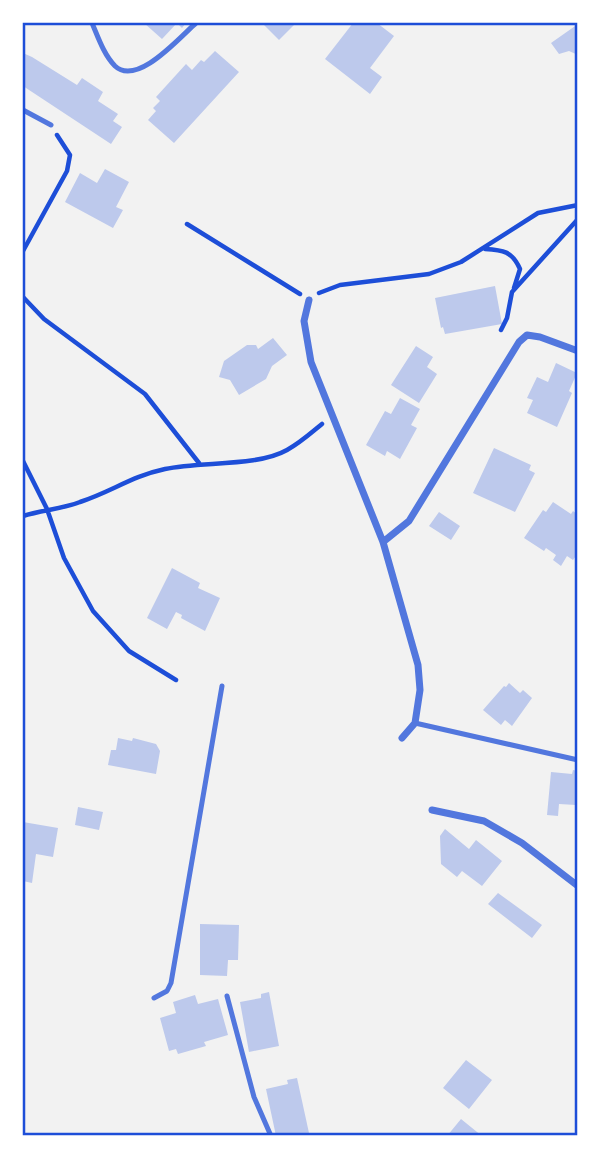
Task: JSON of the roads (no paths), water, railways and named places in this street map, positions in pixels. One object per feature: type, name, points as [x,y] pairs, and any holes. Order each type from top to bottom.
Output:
[{"type":"street","points":[[309,300],[304,321],[311,362],[383,542],[418,664],[420,690],[415,723],[402,738]]},
{"type":"street","points":[[383,542],[410,521],[519,342],[527,335],[578,351]]},
{"type":"street","points":[[432,810],[484,821],[523,843],[578,886]]},
{"type":"lane","points":[[92,23],[108,57],[118,69],[131,72],[144,68],[196,23]]},
{"type":"lane","points":[[23,110],[51,125]]},
{"type":"lane","points":[[154,998],[167,990],[171,983],[222,687]]},
{"type":"lane","points":[[415,723],[578,760]]},
{"type":"lane","points":[[227,996],[254,1097],[271,1136]]}]
